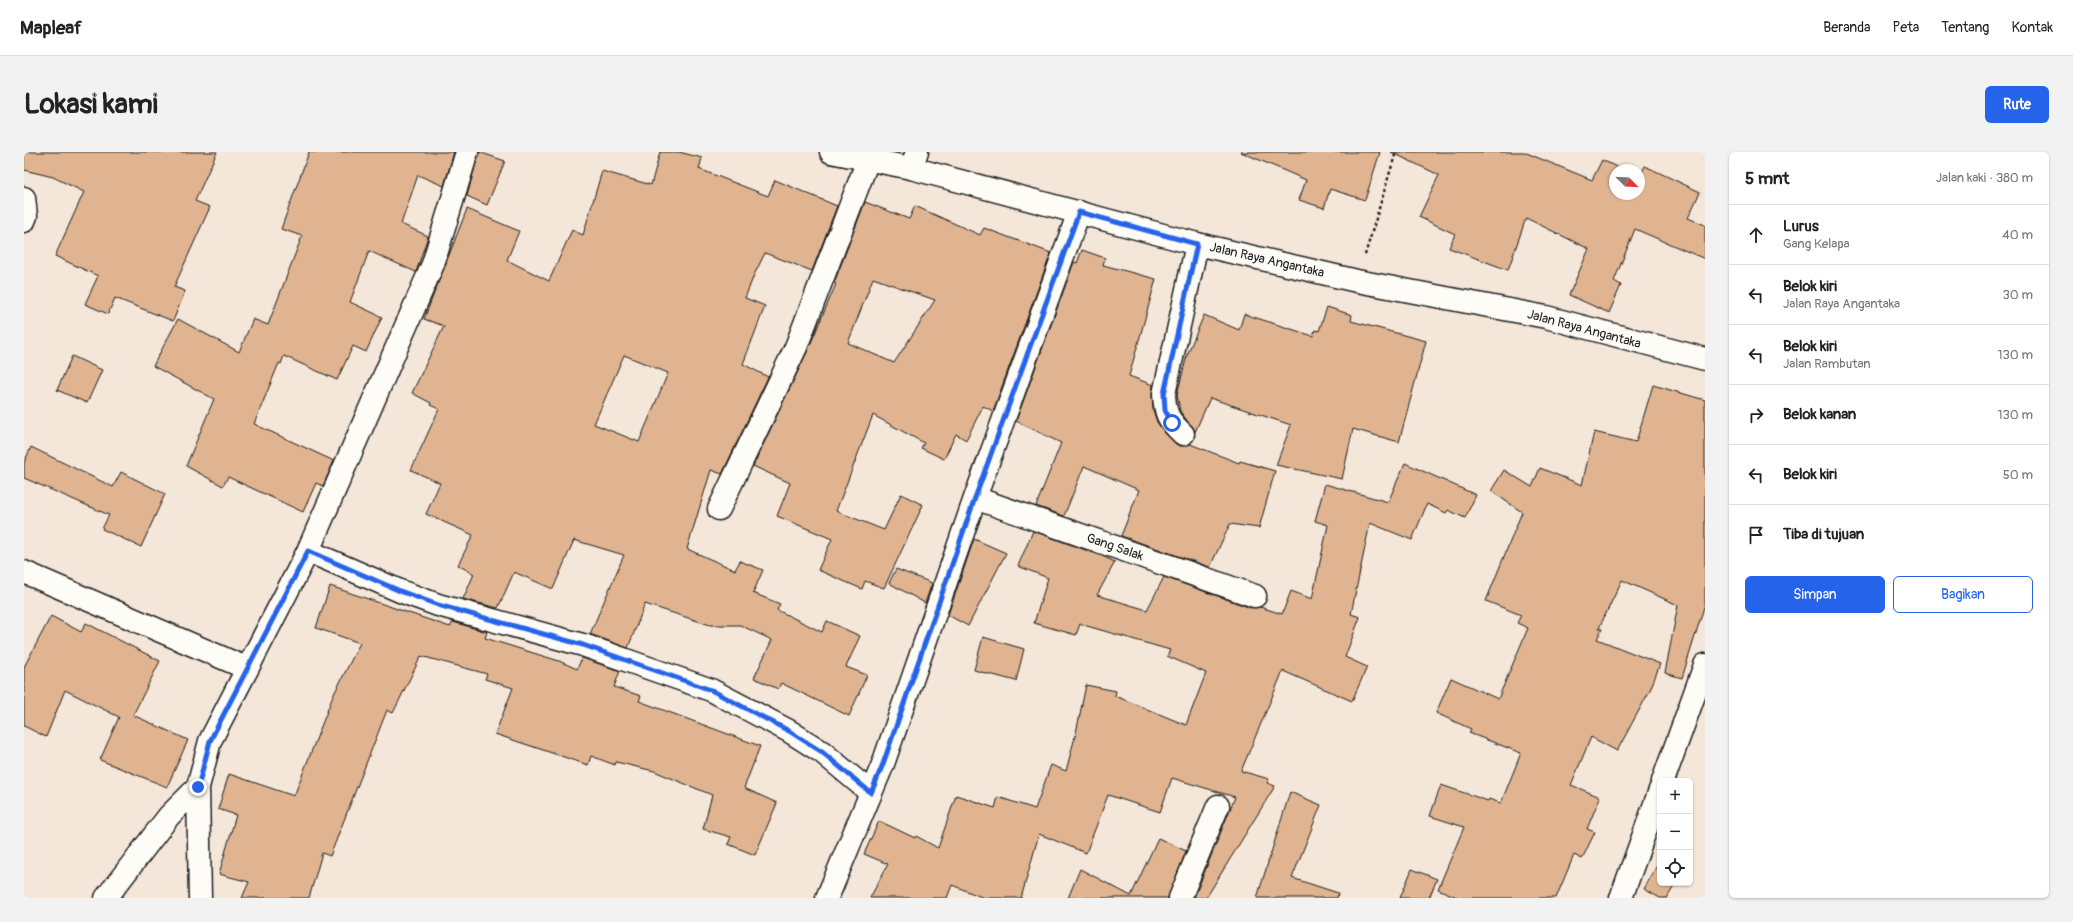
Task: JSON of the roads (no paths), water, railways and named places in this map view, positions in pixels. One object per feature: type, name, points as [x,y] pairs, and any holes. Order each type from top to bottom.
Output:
[{"type":"street","points":[[200,898],[198,787],[210,741],[246,668],[308,551],[432,264],[467,152]]},
{"type":"street","name":"Jalan Raya Angantaka","points":[[831,152],[868,160],[914,160],[1079,212],[1197,244],[1357,281],[1546,317],[1705,360]]},
{"type":"street","points":[[719,509],[796,347],[868,160]]},
{"type":"street","points":[[24,198],[26,216],[24,221]]},
{"type":"street","points":[[827,898],[883,764],[975,498],[1079,212]]},
{"type":"street","points":[[1183,434],[1172,423],[1165,410],[1164,394],[1197,244]]},
{"type":"street","name":"Gang Salak","points":[[975,498],[1255,596]]},
{"type":"street","points":[[308,551],[400,591],[438,605],[576,643],[711,690],[789,731],[822,752],[871,793]]},
{"type":"street","points":[[24,572],[246,668]]},
{"type":"street","points":[[1664,778],[1705,665]]},
{"type":"street","points":[[106,898],[169,816],[198,787]]},
{"type":"street","points":[[1621,898],[1657,798]]},
{"type":"street","points":[[1180,898],[1218,806]]}]
